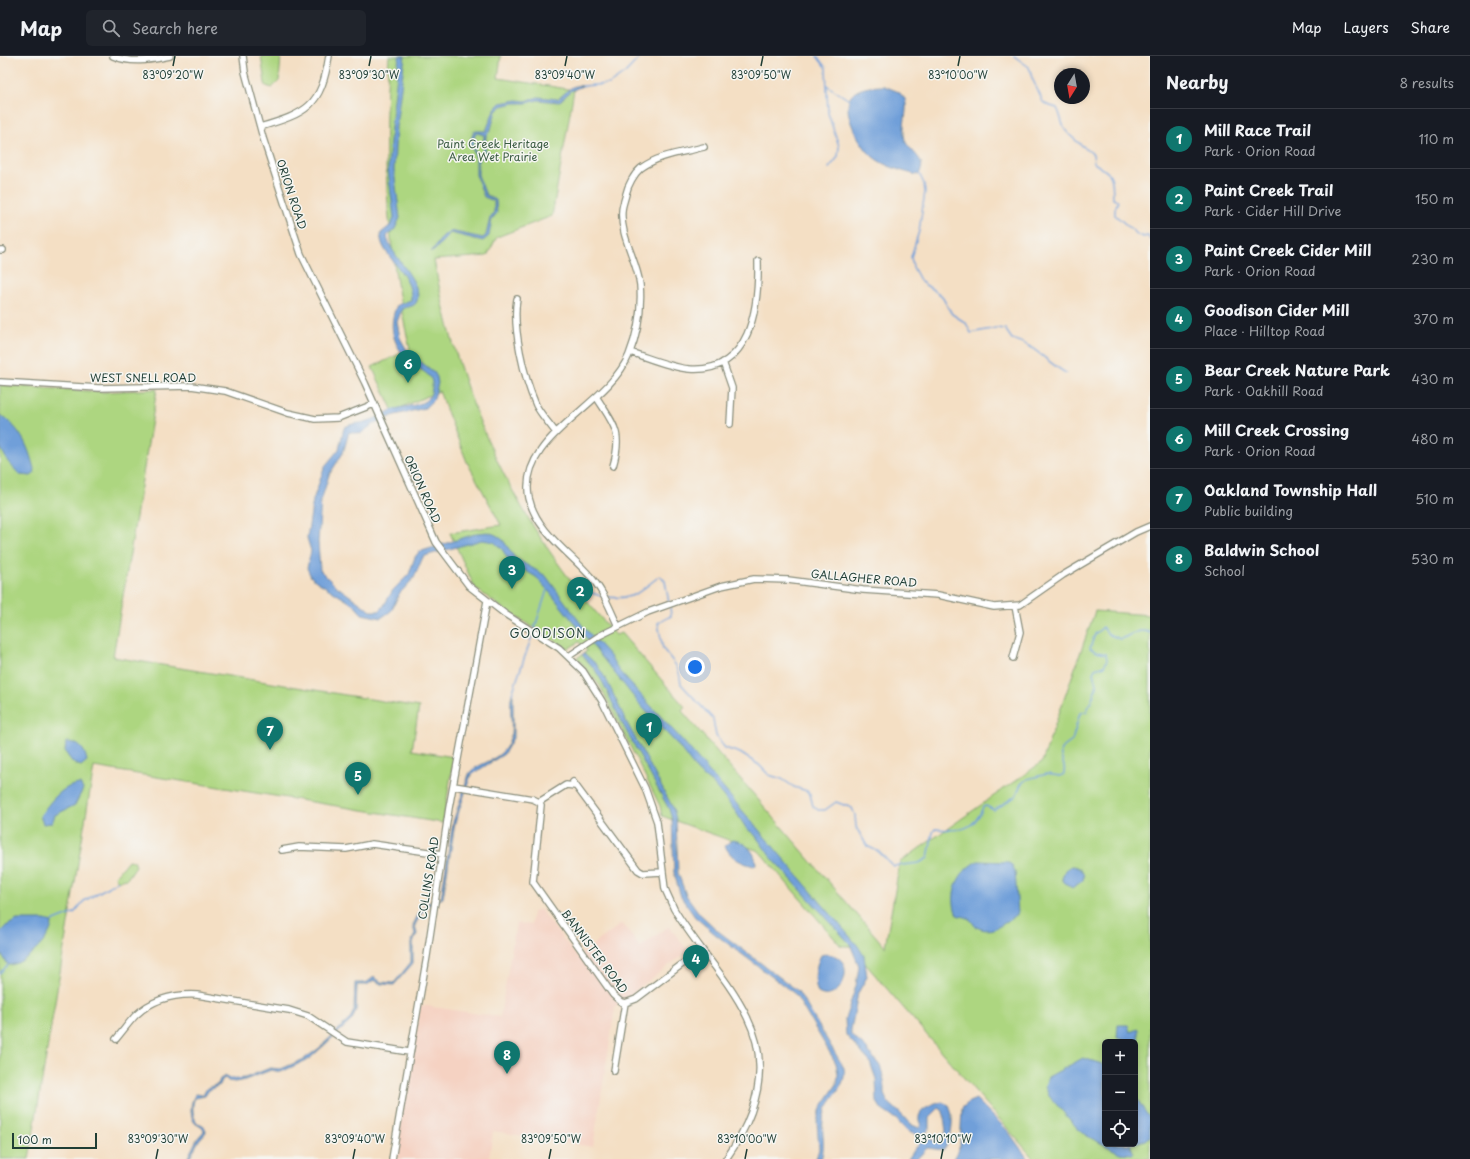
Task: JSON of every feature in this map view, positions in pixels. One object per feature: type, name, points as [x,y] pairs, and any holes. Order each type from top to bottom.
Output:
[{"type":"street","points":[[113,56],[128,61],[149,61],[170,56]]},
{"type":"street","name":"ORION ROAD","points":[[243,56],[245,72],[260,127],[301,254],[383,423],[436,542],[444,555],[469,586],[486,601],[542,636],[569,656],[590,681],[645,788],[657,822],[665,889],[674,909],[747,1017],[757,1049],[758,1084],[751,1116],[741,1137],[726,1159]]},
{"type":"street","points":[[260,127],[294,116],[310,107],[316,98],[325,76],[330,56]]},
{"type":"street","points":[[618,626],[604,597],[591,577],[552,539],[541,524],[529,498],[530,474],[534,460],[539,451],[556,433],[597,398],[617,375],[637,336],[641,310],[640,283],[624,232],[622,212],[628,186],[640,169],[659,158],[675,152],[704,147]]},
{"type":"street","points":[[630,352],[677,367],[690,369],[707,368],[723,362],[740,348],[751,328],[759,287],[758,261]]},
{"type":"street","points":[[517,299],[515,312],[516,324],[529,388],[537,406],[556,433]]},
{"type":"street","points":[[723,362],[732,388],[730,424]]},
{"type":"street","name":"WEST SNELL ROAD","points":[[0,382],[99,388],[191,386],[225,391],[288,413],[315,419],[338,418],[374,404]]},
{"type":"street","points":[[597,398],[616,429],[618,438],[617,452],[613,466]]},
{"type":"street","name":"GALLAGHER ROAD","points":[[569,656],[599,636],[648,612],[721,586],[754,579],[788,580],[863,590],[938,595],[994,607],[1015,606],[1028,600],[1063,575],[1136,532],[1150,526]]},
{"type":"street","name":"COLLINS ROAD","points":[[392,1159],[409,1052],[427,956],[442,854],[486,601]]},
{"type":"street","points":[[1013,658],[1020,632],[1015,606]]},
{"type":"street","points":[[454,786],[520,797],[539,802],[566,785],[574,784],[638,870],[643,872],[663,872]]},
{"type":"street","name":"BANNISTER ROAD","points":[[539,802],[541,805],[533,882],[614,995],[621,1002],[625,1002]]},
{"type":"street","points":[[282,850],[299,847],[346,849],[372,844],[442,854]]},
{"type":"street","points":[[614,1071],[625,1002],[636,999],[701,950]]},
{"type":"street","points":[[116,1039],[138,1014],[152,1004],[166,999],[191,995],[290,1010],[308,1016],[347,1042],[409,1052]]},
{"type":"shaded area","points":[[540,909],[577,957],[622,923],[640,947],[669,926],[688,951],[614,1007],[615,1009],[593,1147],[493,1131],[489,1159],[394,1159],[420,1005],[500,1017],[516,923],[531,925],[533,912]]},
{"type":"green space","points":[[261,56],[281,56],[279,81],[272,88],[266,86]]},
{"type":"green space","name":"Paint Creek Heritage Area Wet Prairie","points":[[389,56],[501,56],[498,78],[574,90],[552,216],[497,237],[487,256],[434,260],[445,313],[459,364],[497,461],[521,506],[549,550],[581,593],[616,635],[621,633],[685,707],[682,711],[885,947],[900,862],[1042,762],[1095,611],[1150,615],[1150,1159],[1034,1159],[850,946],[841,946],[759,851],[662,816],[660,806],[600,686],[577,658],[587,651],[579,642],[568,649],[505,610],[475,588],[450,533],[501,525],[467,462],[439,391],[393,411],[372,367],[410,349],[402,313],[391,240],[386,167]]},
{"type":"green space","points":[[0,385],[103,392],[157,389],[113,657],[419,707],[412,750],[454,757],[443,823],[94,767],[29,1159],[0,1159]]},
{"type":"green space","points":[[128,860],[134,861],[136,866],[127,879],[118,881],[115,876]]},
{"type":"water","points":[[399,56],[405,56],[396,127],[394,170],[400,218],[395,229],[387,236],[389,243],[412,279],[418,296],[415,304],[402,309],[397,322],[400,338],[408,352],[434,372],[438,383],[434,399],[425,408],[395,415],[375,423],[360,434],[349,432],[343,453],[329,475],[321,501],[318,542],[320,570],[335,585],[371,611],[379,611],[393,590],[409,574],[415,557],[419,552],[478,533],[488,532],[503,540],[515,558],[546,576],[582,625],[610,656],[620,672],[683,741],[858,946],[864,956],[867,977],[858,993],[851,1035],[866,1048],[880,1066],[884,1080],[884,1094],[887,1101],[910,1124],[919,1128],[921,1126],[919,1116],[924,1110],[942,1102],[949,1105],[952,1116],[952,1128],[949,1140],[943,1150],[927,1148],[917,1159],[908,1159],[925,1139],[928,1138],[939,1143],[943,1141],[946,1131],[943,1111],[939,1108],[929,1118],[929,1129],[925,1134],[917,1135],[911,1133],[902,1126],[897,1120],[882,1110],[877,1102],[876,1079],[870,1062],[846,1035],[845,1019],[856,986],[859,966],[850,944],[770,856],[755,835],[746,828],[736,812],[713,784],[698,772],[676,743],[641,706],[536,577],[509,561],[502,549],[494,542],[482,540],[423,557],[414,578],[399,594],[391,611],[381,618],[362,614],[354,605],[311,577],[307,568],[311,551],[307,538],[313,500],[325,466],[339,449],[344,428],[351,424],[371,420],[398,408],[419,404],[429,397],[432,391],[432,380],[426,373],[408,360],[402,353],[394,338],[392,322],[397,305],[411,300],[410,290],[407,281],[389,256],[381,241],[381,233],[391,225],[394,218],[388,170]]},
{"type":"water","points":[[579,85],[582,86],[571,91],[559,102],[538,100],[526,103],[514,103],[502,106],[496,111],[491,129],[486,136],[485,152],[478,161],[478,175],[486,195],[496,200],[497,213],[492,219],[489,236],[483,241],[450,233],[434,251],[431,252],[443,236],[450,231],[483,238],[486,235],[490,218],[494,212],[494,201],[484,197],[476,175],[476,158],[470,142],[474,131],[486,131],[494,110],[500,103],[517,100],[526,101],[538,97],[558,99],[572,87]],"holes":[[[477,133],[484,135],[483,151],[479,158],[473,146],[475,135]]]},
{"type":"water","points":[[884,86],[899,92],[905,99],[906,108],[904,135],[907,144],[918,156],[922,165],[918,175],[894,168],[877,160],[867,151],[852,126],[848,107],[849,99],[854,93],[864,88]]},
{"type":"water","points":[[0,415],[14,426],[24,440],[35,473],[31,476],[20,475],[8,462],[0,447]]},
{"type":"water","points":[[584,653],[597,665],[607,681],[627,723],[673,808],[676,819],[678,873],[686,895],[699,913],[718,931],[798,991],[844,1068],[841,1086],[828,1106],[823,1118],[823,1153],[821,1159],[816,1159],[819,1149],[817,1122],[822,1106],[837,1084],[838,1074],[836,1063],[795,994],[715,934],[695,917],[681,897],[674,873],[672,819],[669,809],[623,725],[603,683],[594,668],[582,655]]},
{"type":"water","points":[[512,694],[513,738],[504,754],[471,775],[455,823],[443,898],[429,905],[421,914],[415,925],[417,934],[413,943],[413,963],[394,985],[381,984],[374,980],[367,985],[357,985],[356,1010],[352,1020],[309,1059],[281,1072],[271,1070],[245,1080],[235,1082],[228,1081],[225,1078],[222,1080],[220,1085],[209,1090],[205,1096],[195,1098],[193,1106],[194,1116],[196,1121],[205,1128],[206,1132],[199,1140],[189,1159],[187,1159],[197,1139],[204,1131],[195,1123],[191,1112],[192,1100],[196,1094],[203,1095],[207,1088],[218,1084],[220,1079],[225,1076],[235,1079],[245,1078],[270,1068],[281,1069],[304,1059],[318,1049],[350,1019],[354,1010],[355,983],[366,983],[374,977],[381,982],[394,983],[411,962],[411,943],[415,934],[413,925],[419,913],[428,903],[441,898],[453,822],[469,774],[473,770],[496,757],[507,746],[511,733]]},
{"type":"water","points":[[66,742],[74,743],[81,747],[85,753],[87,761],[81,766],[73,763],[65,752]]},
{"type":"water","points":[[80,784],[83,789],[75,805],[55,815],[52,823],[43,824],[40,816],[52,800],[68,787]]},
{"type":"water","points":[[732,840],[741,842],[752,851],[756,860],[756,864],[754,866],[741,862],[730,854],[725,846]]},
{"type":"water","points":[[978,861],[1007,862],[1012,865],[1015,871],[1018,913],[998,927],[987,930],[975,926],[968,918],[957,915],[954,907],[954,891],[960,877],[965,870]]},
{"type":"water","points":[[1071,866],[1081,870],[1084,877],[1082,881],[1072,888],[1064,882],[1062,878],[1065,870]]},
{"type":"water","points":[[17,920],[45,920],[52,922],[48,936],[36,950],[21,961],[8,965],[1,953],[0,932],[6,926]]},
{"type":"water","points":[[825,954],[836,957],[843,962],[845,970],[844,979],[840,987],[834,993],[826,995],[818,993],[815,978],[816,969],[821,955]]},
{"type":"water","points":[[1118,1025],[1128,1025],[1130,1032],[1138,1029],[1139,1052],[1138,1039],[1117,1038]]},
{"type":"water","points":[[1083,1058],[1102,1064],[1102,1144],[1087,1136],[1078,1129],[1049,1096],[1045,1086],[1048,1077]]},
{"type":"water","points":[[976,1099],[1008,1131],[1028,1159],[953,1159],[960,1146],[962,1108],[969,1102]]},
{"type":"water","points":[[1138,1101],[1150,1119],[1150,1136],[1145,1140],[1138,1142]]},
{"type":"water","points":[[1108,1147],[1131,1147],[1133,1152],[1132,1154],[1120,1153]]},
{"type":"waterway","points":[[582,86],[609,84],[625,73],[641,56]]},
{"type":"waterway","points":[[817,56],[826,68],[828,113],[839,146],[838,157],[829,168]]},
{"type":"waterway","points":[[1014,56],[1029,67],[1032,78],[1043,102],[1057,108],[1067,132],[1093,154],[1094,163],[1106,171],[1111,177],[1113,185],[1113,199],[1118,201],[1115,209],[1115,215],[1138,235],[1143,237],[1148,236],[1150,240]]},
{"type":"waterway","points":[[828,86],[849,100]]},
{"type":"waterway","points":[[919,173],[924,184],[925,192],[919,231],[911,257],[913,267],[921,282],[941,295],[952,314],[966,323],[971,333],[996,328],[1005,329],[1012,339],[1027,345],[1066,373]]},
{"type":"waterway","points":[[607,597],[617,598],[631,596],[660,576],[665,581],[669,603]]},
{"type":"waterway","points":[[534,630],[547,590]]},
{"type":"waterway","points":[[576,593],[586,591],[601,596]]},
{"type":"waterway","points":[[670,607],[671,616],[658,623],[663,649],[675,664],[679,672],[681,684],[713,719],[716,736],[725,748],[740,753],[759,765],[769,775],[782,779],[794,787],[807,791],[810,794],[813,806],[818,810],[825,810],[836,802],[852,808],[855,815],[856,827],[867,846],[879,852],[893,866],[919,863],[928,858],[933,832],[935,829],[958,830],[965,828],[975,821],[983,807],[986,806],[994,810],[1016,796],[1021,784],[1027,779],[1047,774],[1063,775],[1064,768],[1060,752],[1061,749],[1072,741],[1080,713],[1087,711],[1096,689],[1093,673],[1095,669],[1104,666],[1107,660],[1106,654],[1096,652],[1090,648],[1095,634],[1103,627],[1108,634],[1120,639],[1139,631],[1146,631],[1150,633]]},
{"type":"waterway","points":[[512,694],[533,633]]},
{"type":"waterway","points":[[52,922],[74,913],[84,901],[118,881]]},
{"type":"waterway","points":[[0,973],[8,965]]},
{"type":"place","name":"Mill Creek Crossing","points":[[408,383]]},
{"type":"place","name":"Paint Creek Cider Mill","points":[[512,589]]},
{"type":"place","name":"Paint Creek Trail","points":[[580,610]]},
{"type":"place","name":"Mill Race Trail","points":[[649,746]]},
{"type":"place","name":"Oakland Township Hall","points":[[270,750]]},
{"type":"place","name":"Bear Creek Nature Park","points":[[358,795]]},
{"type":"place","name":"Goodison Cider Mill","points":[[696,978]]},
{"type":"place","name":"Baldwin School","points":[[507,1074]]},
{"type":"district","name":"GOODISON","points":[[548,633]]}]
